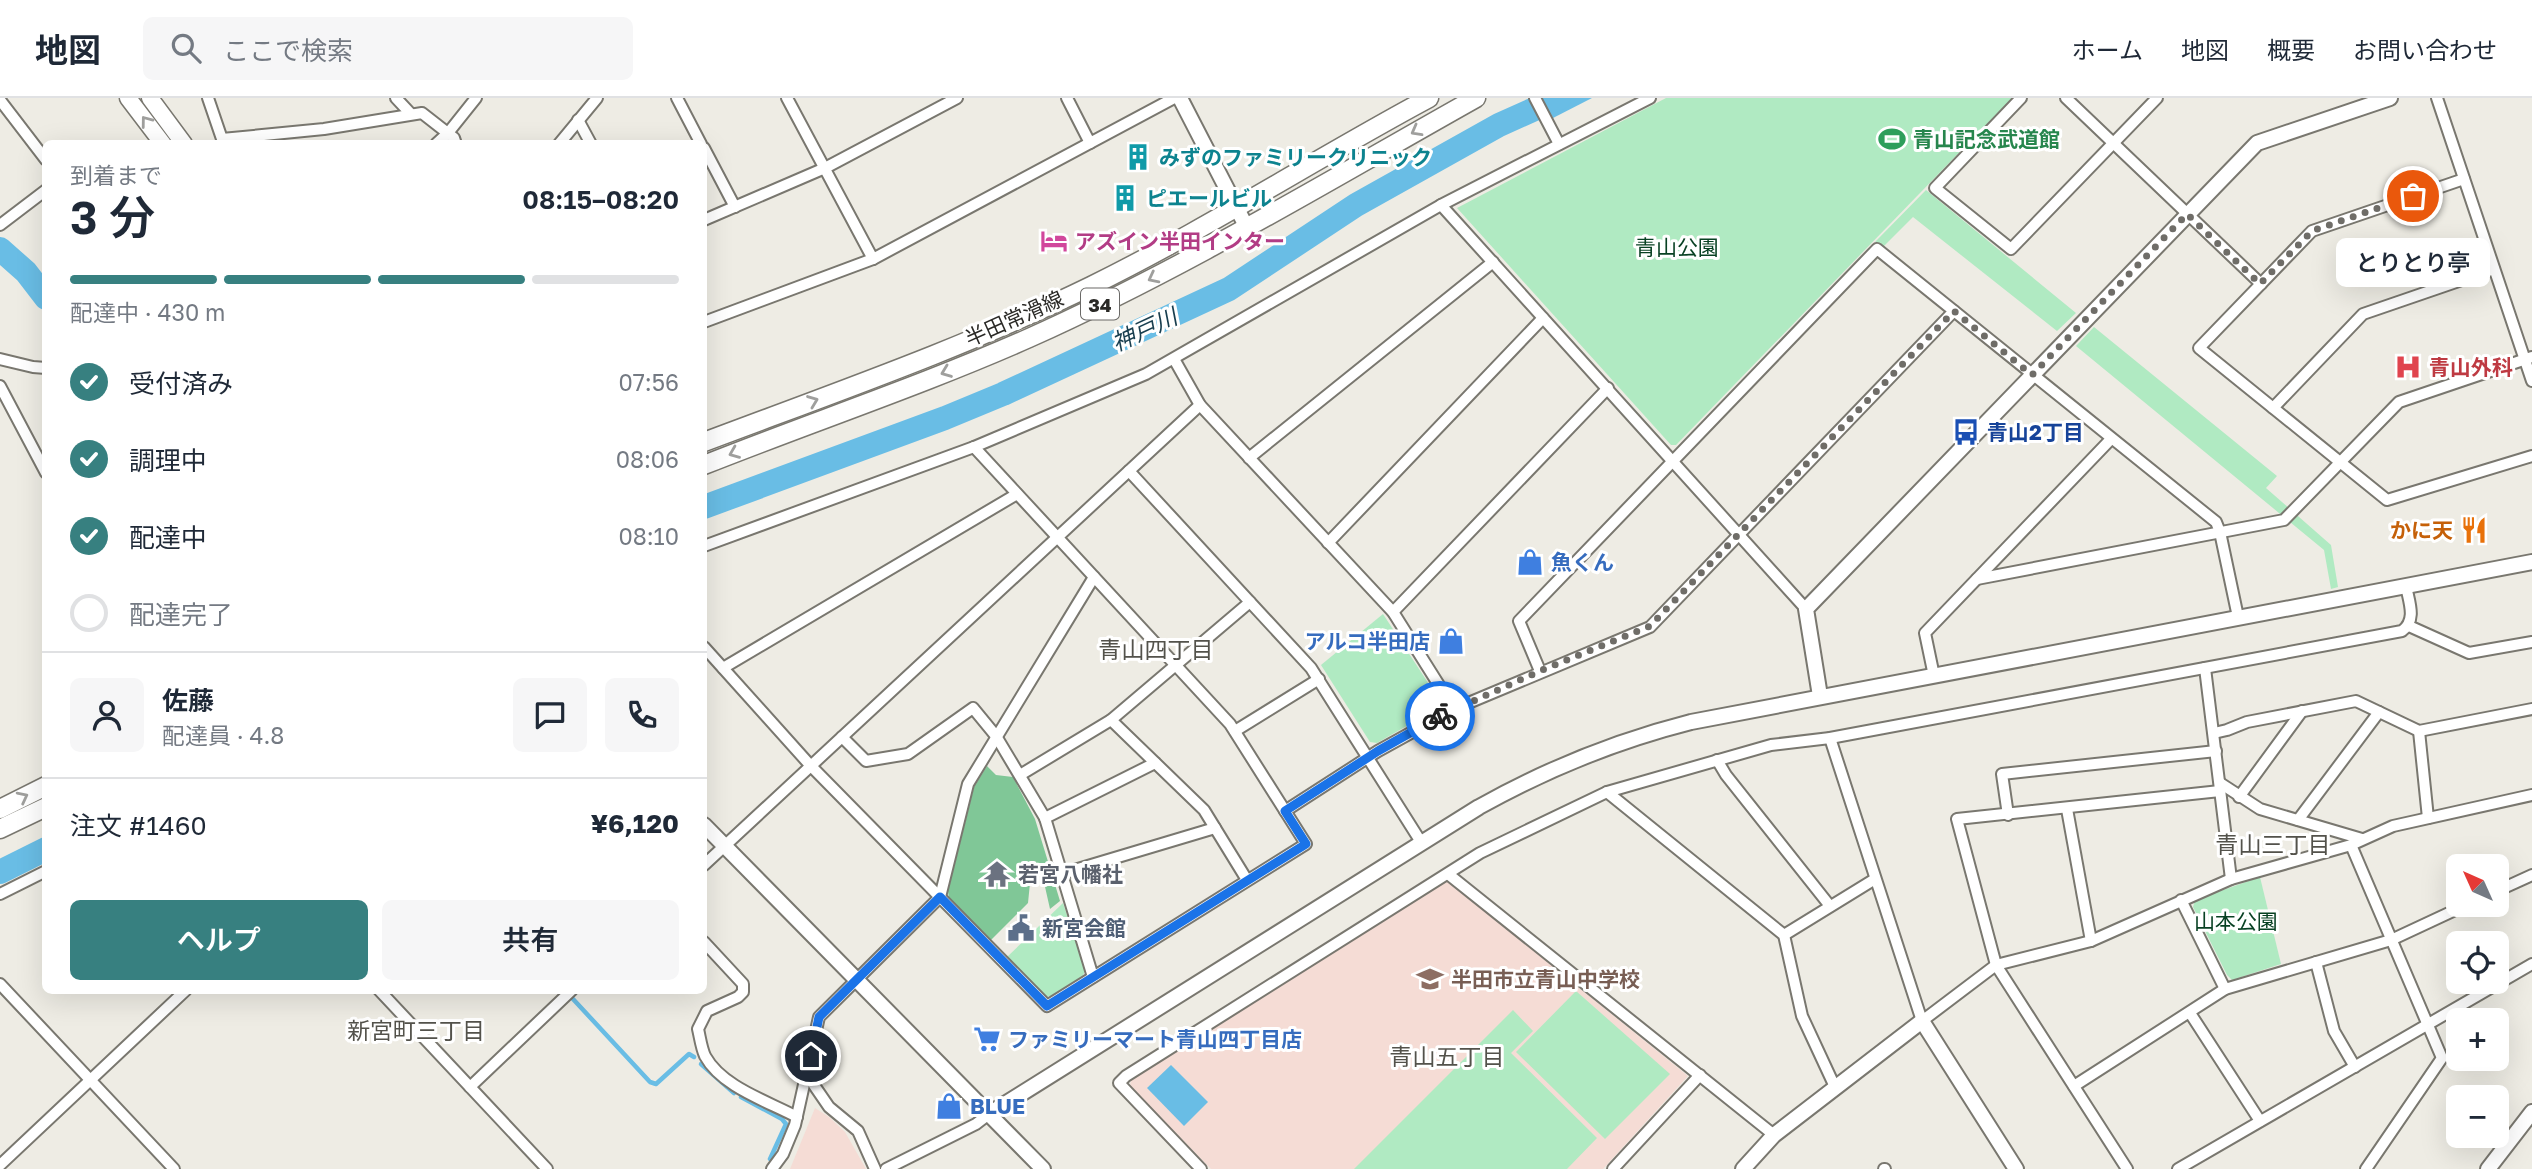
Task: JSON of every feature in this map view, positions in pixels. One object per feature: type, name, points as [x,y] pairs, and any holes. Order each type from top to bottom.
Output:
[{"type":"main road","points":[[128,98],[160,140]]},
{"type":"main road","points":[[150,98],[181,140]]},
{"type":"main road","name":"半田常滑線","points":[[707,442],[943,352],[1018,320],[1156,253],[1429,98]]},
{"type":"main road","name":"半田常滑線","points":[[707,464],[1028,338],[1166,271],[1476,98]]},
{"type":"main road","points":[[0,809],[42,788]]},
{"type":"main road","points":[[0,830],[42,809]]},
{"type":"street","points":[[208,98],[222,139],[324,130],[422,113],[453,140]]},
{"type":"street","points":[[396,98],[410,113]]},
{"type":"street","points":[[440,140],[476,98]]},
{"type":"street","points":[[562,140],[597,98]]},
{"type":"street","points":[[677,98],[699,140]]},
{"type":"street","points":[[787,98],[873,259]]},
{"type":"street","points":[[707,219],[824,168],[957,98]]},
{"type":"street","points":[[1067,98],[1090,143]]},
{"type":"street","points":[[707,322],[873,259],[1174,98]]},
{"type":"street","points":[[1180,98],[1246,226]]},
{"type":"street","points":[[1535,98],[1559,144]]},
{"type":"street","points":[[707,545],[974,447],[1146,374],[1441,205],[1650,98]]},
{"type":"street","points":[[2021,98],[1935,188],[2011,250],[2157,98]]},
{"type":"street","points":[[2066,98],[2260,284]]},
{"type":"street","points":[[1806,609],[2257,143],[2390,98]]},
{"type":"street","points":[[2437,98],[2494,270],[2528,358],[2532,381]]},
{"type":"street","points":[[0,100],[42,155]]},
{"type":"street","points":[[578,120],[588,140]]},
{"type":"street","points":[[707,154],[735,207]]},
{"type":"street","points":[[2463,179],[2312,231],[2199,348],[2387,500],[2532,456]]},
{"type":"street","points":[[0,225],[42,193]]},
{"type":"street","points":[[1441,205],[1806,609],[1821,696]]},
{"type":"street","points":[[1540,671],[1520,621],[1877,249],[2216,522],[2221,532],[2238,617]]},
{"type":"street","points":[[1249,458],[1493,262]]},
{"type":"street","points":[[2273,408],[2363,314],[2494,270]]},
{"type":"street","points":[[1285,811],[1369,757],[1454,709],[1650,626],[1954,311]]},
{"type":"street","points":[[1328,542],[1543,318]]},
{"type":"street","points":[[1977,579],[2284,520],[2399,402],[2528,358]]},
{"type":"street","points":[[0,359],[42,368]]},
{"type":"street","points":[[1174,359],[1200,405],[1393,612],[1454,709]]},
{"type":"street","points":[[0,386],[42,465]]},
{"type":"street","points":[[1393,612],[1608,388]]},
{"type":"street","points":[[707,862],[1200,405]]},
{"type":"street","points":[[1934,676],[1925,633],[2111,439]]},
{"type":"street","points":[[707,650],[810,765],[1047,1006],[1306,844],[1235,731],[974,447]]},
{"type":"street","points":[[1129,471],[1319,679],[1421,842]]},
{"type":"street","points":[[723,668],[1017,494]]},
{"type":"street","points":[[886,1169],[975,1124],[1421,842],[1518,785],[1602,748],[1691,722],[1821,696],[2532,562]]},
{"type":"street","points":[[772,1169],[783,1154],[797,1117],[819,1017],[940,897],[968,784],[1094,577]]},
{"type":"street","points":[[1201,1169],[1119,1083],[1126,1076],[1480,852],[1606,792],[1771,745],[1830,738],[2402,631],[2409,626],[2412,618],[2406,586]]},
{"type":"street","points":[[1020,775],[1111,720],[1250,602]]},
{"type":"street","points":[[2409,626],[2469,653],[2532,642]]},
{"type":"street","points":[[2205,668],[2231,879]]},
{"type":"street","points":[[1235,731],[1319,679]]},
{"type":"street","points":[[2214,733],[2247,722],[2356,701],[2419,730],[2532,709]]},
{"type":"street","points":[[842,737],[866,761],[908,754],[973,708],[996,736],[1045,818],[1093,977]]},
{"type":"street","points":[[2239,797],[2302,711]]},
{"type":"street","points":[[2298,820],[2379,712]]},
{"type":"street","points":[[1111,720],[1204,810],[1248,880]]},
{"type":"street","points":[[2419,730],[2428,818]]},
{"type":"street","points":[[1830,738],[1922,1021],[2016,1169]]},
{"type":"street","points":[[2008,815],[2003,774],[2216,751]]},
{"type":"street","points":[[1717,760],[1830,906]]},
{"type":"street","points":[[1045,818],[1155,763]]},
{"type":"street","points":[[2127,1169],[1996,965],[1956,820],[2067,809],[2220,787],[2260,809],[2362,839]]},
{"type":"street","points":[[1606,792],[1784,935],[1802,1016],[1835,1087]]},
{"type":"street","points":[[1743,1169],[1774,1135],[1996,965],[2091,941],[2231,879],[2351,845],[2393,826],[2532,795]]},
{"type":"street","points":[[2067,809],[2091,941]]},
{"type":"street","points":[[707,828],[1043,1169]]},
{"type":"street","points":[[1061,874],[1215,828]]},
{"type":"street","points":[[2351,845],[2442,1058],[2366,1169]]},
{"type":"street","points":[[0,894],[42,873]]},
{"type":"street","points":[[1448,874],[1774,1135]]},
{"type":"street","points":[[2510,885],[2532,875]]},
{"type":"street","points":[[1784,935],[1875,880]]},
{"type":"street","points":[[2181,900],[2225,989]]},
{"type":"street","points":[[2074,1087],[2225,989],[2391,940],[2446,914]]},
{"type":"street","points":[[707,945],[743,984],[743,992],[738,998],[707,1011],[698,1029],[706,1059],[745,1091],[797,1117]]},
{"type":"street","points":[[2316,962],[2334,1031],[2355,1067]]},
{"type":"street","points":[[2178,1169],[2532,964]]},
{"type":"street","points":[[0,984],[174,1169]]},
{"type":"street","points":[[0,1165],[182,994]]},
{"type":"street","points":[[383,994],[547,1169]]},
{"type":"street","points":[[470,1087],[568,994]]},
{"type":"street","points":[[2190,1013],[2260,1121]]},
{"type":"street","points":[[807,1075],[829,1107],[859,1131],[875,1169]]},
{"type":"street","points":[[1613,1169],[1700,1075]]},
{"type":"street","points":[[2488,1169],[2532,1112]]},
{"type":"shaded area","name":"半田市立青山中学校","points":[[1447,881],[1688,1076],[1603,1169],[1211,1169],[1130,1086],[1131,1080]]},
{"type":"shaded area","points":[[815,1108],[845,1132],[866,1169],[790,1169]]},
{"type":"green space","name":"青山公園","points":[[1666,98],[2012,98],[1676,445],[1671,445],[1457,208]]},
{"type":"green space","points":[[1926,190],[2076,313],[2057,331],[1913,217],[1883,247],[1875,242]]},
{"type":"green space","points":[[2094,327],[2277,476],[2266,488],[2331,545],[2338,587],[2331,589],[2324,550],[2076,346]]},
{"type":"green space","points":[[1383,614],[1440,701],[1438,708],[1377,743],[1370,742],[1321,665]]},
{"type":"green space","points":[[987,766],[996,775],[1013,777],[1035,819],[1060,901],[1050,909],[1041,869],[1036,867],[1031,873],[1028,903],[991,940],[949,900],[948,891],[974,787]]},
{"type":"green space","name":"山本公園","points":[[2260,877],[2281,964],[2232,980],[2193,907],[2195,900]]},
{"type":"green space","points":[[1063,903],[1085,970],[1083,976],[1045,997],[1007,957]]},
{"type":"green space","points":[[1576,991],[1670,1074],[1605,1139],[1516,1052]]},
{"type":"green space","points":[[1513,1010],[1533,1031],[1511,1053],[1597,1138],[1567,1169],[1354,1169]]},
{"type":"water","points":[[1543,98],[1592,98],[1553,118]]},
{"type":"water","points":[[1171,1065],[1208,1102],[1184,1126],[1147,1088]]},
{"type":"waterway","name":"神戸川","points":[[707,506],[1003,394],[1229,289],[1356,205],[1499,125],[1559,98]]},
{"type":"waterway","points":[[0,249],[26,272],[42,293]]},
{"type":"waterway","name":"神戸川","points":[[0,872],[42,851]]},
{"type":"waterway","points":[[573,999],[650,1082],[656,1084],[689,1054],[694,1057]]},
{"type":"waterway","points":[[701,1064],[734,1093]]},
{"type":"waterway","points":[[741,1097],[782,1119],[786,1124],[770,1159]]},
{"type":"way so far","points":[[1440,716],[1650,626],[1954,311],[2032,375],[2187,214],[2260,284],[2312,231],[2413,196]]},
{"type":"place","name":"青山記念武道館","points":[[1892,139]]},
{"type":"place","name":"みずのファミリークリニック","points":[[1138,157]]},
{"type":"place","name":"とりとり亭","points":[[2413,196]]},
{"type":"place","name":"ピエールビル","points":[[1125,198]]},
{"type":"place","name":"アズイン半田インター","points":[[1054,241]]},
{"type":"place","name":"青山外科","points":[[2408,367]]},
{"type":"place","name":"青山2丁目","points":[[1966,432]]},
{"type":"place","name":"かに天","points":[[2474,530]]},
{"type":"place","name":"魚くん","points":[[1530,562]]},
{"type":"place","name":"アルコ半田店","points":[[1451,641]]},
{"type":"place","name":"若宮八幡社","points":[[997,874]]},
{"type":"place","name":"新宮会館","points":[[1021,928]]},
{"type":"place","name":"半田市立青山中学校","points":[[1430,979]]},
{"type":"place","name":"ファミリーマート青山四丁目店","points":[[987,1039]]},
{"type":"place","name":"BLUE","points":[[949,1106]]},
{"type":"district","name":"青山四丁目","points":[[1156,649]]},
{"type":"district","name":"青山三丁目","points":[[2273,844]]},
{"type":"district","name":"新宮町三丁目","points":[[416,1030]]},
{"type":"district","name":"青山五丁目","points":[[1447,1056]]},
{"type":"route","points":[[811,1056],[819,1017],[940,897],[1047,1006],[1306,844],[1285,811],[1378,751],[1440,716]]}]
